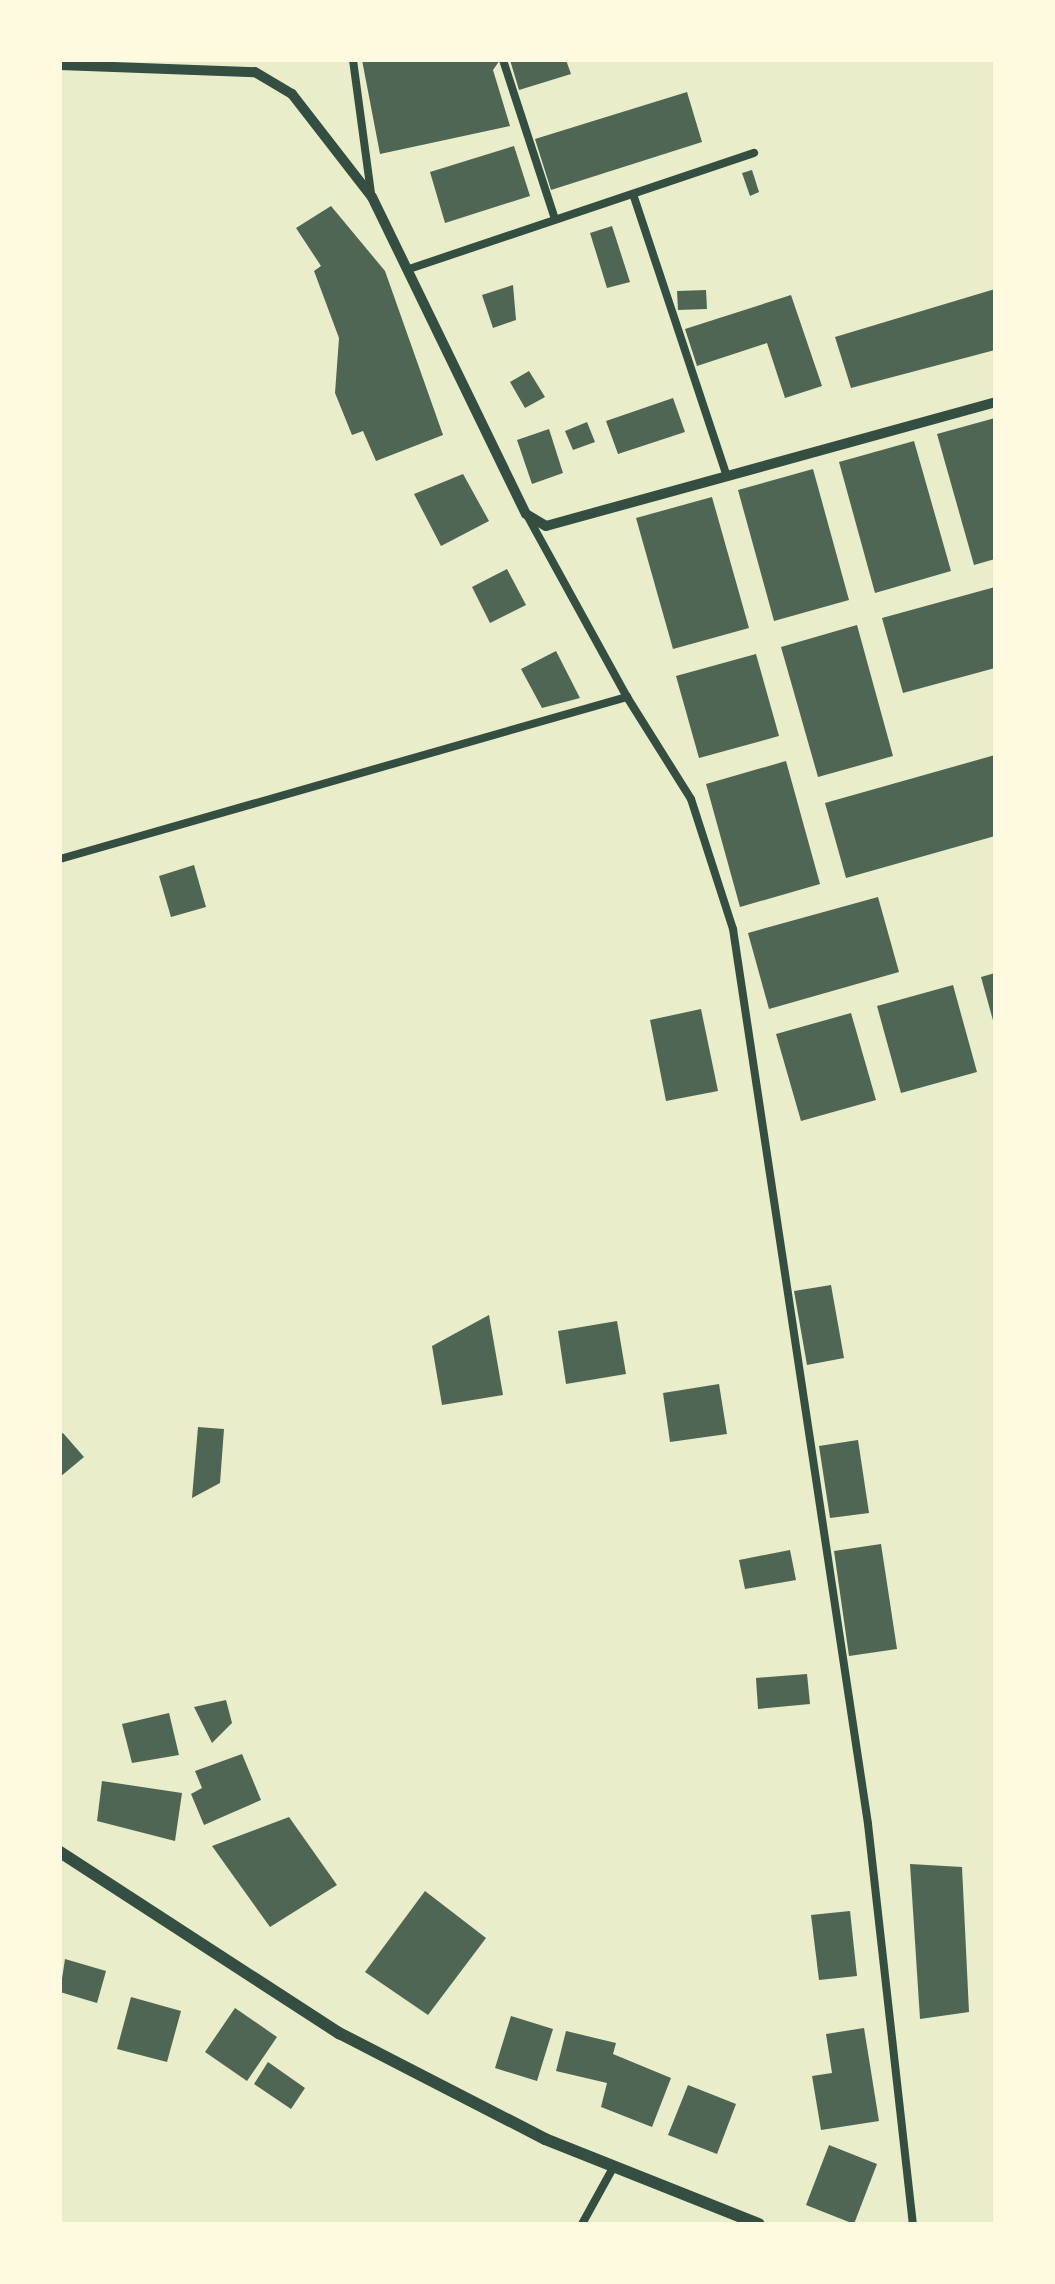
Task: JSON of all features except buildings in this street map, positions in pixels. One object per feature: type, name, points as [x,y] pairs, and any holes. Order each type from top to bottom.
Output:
[{"type":"main road","points":[[60,1852],[339,2033],[614,2166],[759,2224]]},
{"type":"street","points":[[354,60],[372,198]]},
{"type":"street","points":[[503,60],[555,219]]},
{"type":"street","points":[[60,66],[145,62],[254,66],[292,94],[372,198],[412,268],[526,514],[627,697],[691,800],[734,929],[868,1824],[913,2224]]},
{"type":"street","points":[[412,268],[754,154]]},
{"type":"street","points":[[634,197],[727,476]]},
{"type":"street","points":[[526,514],[546,526],[995,402]]},
{"type":"street","points":[[60,859],[627,697]]},
{"type":"street","points":[[582,2224],[614,2166]]}]
